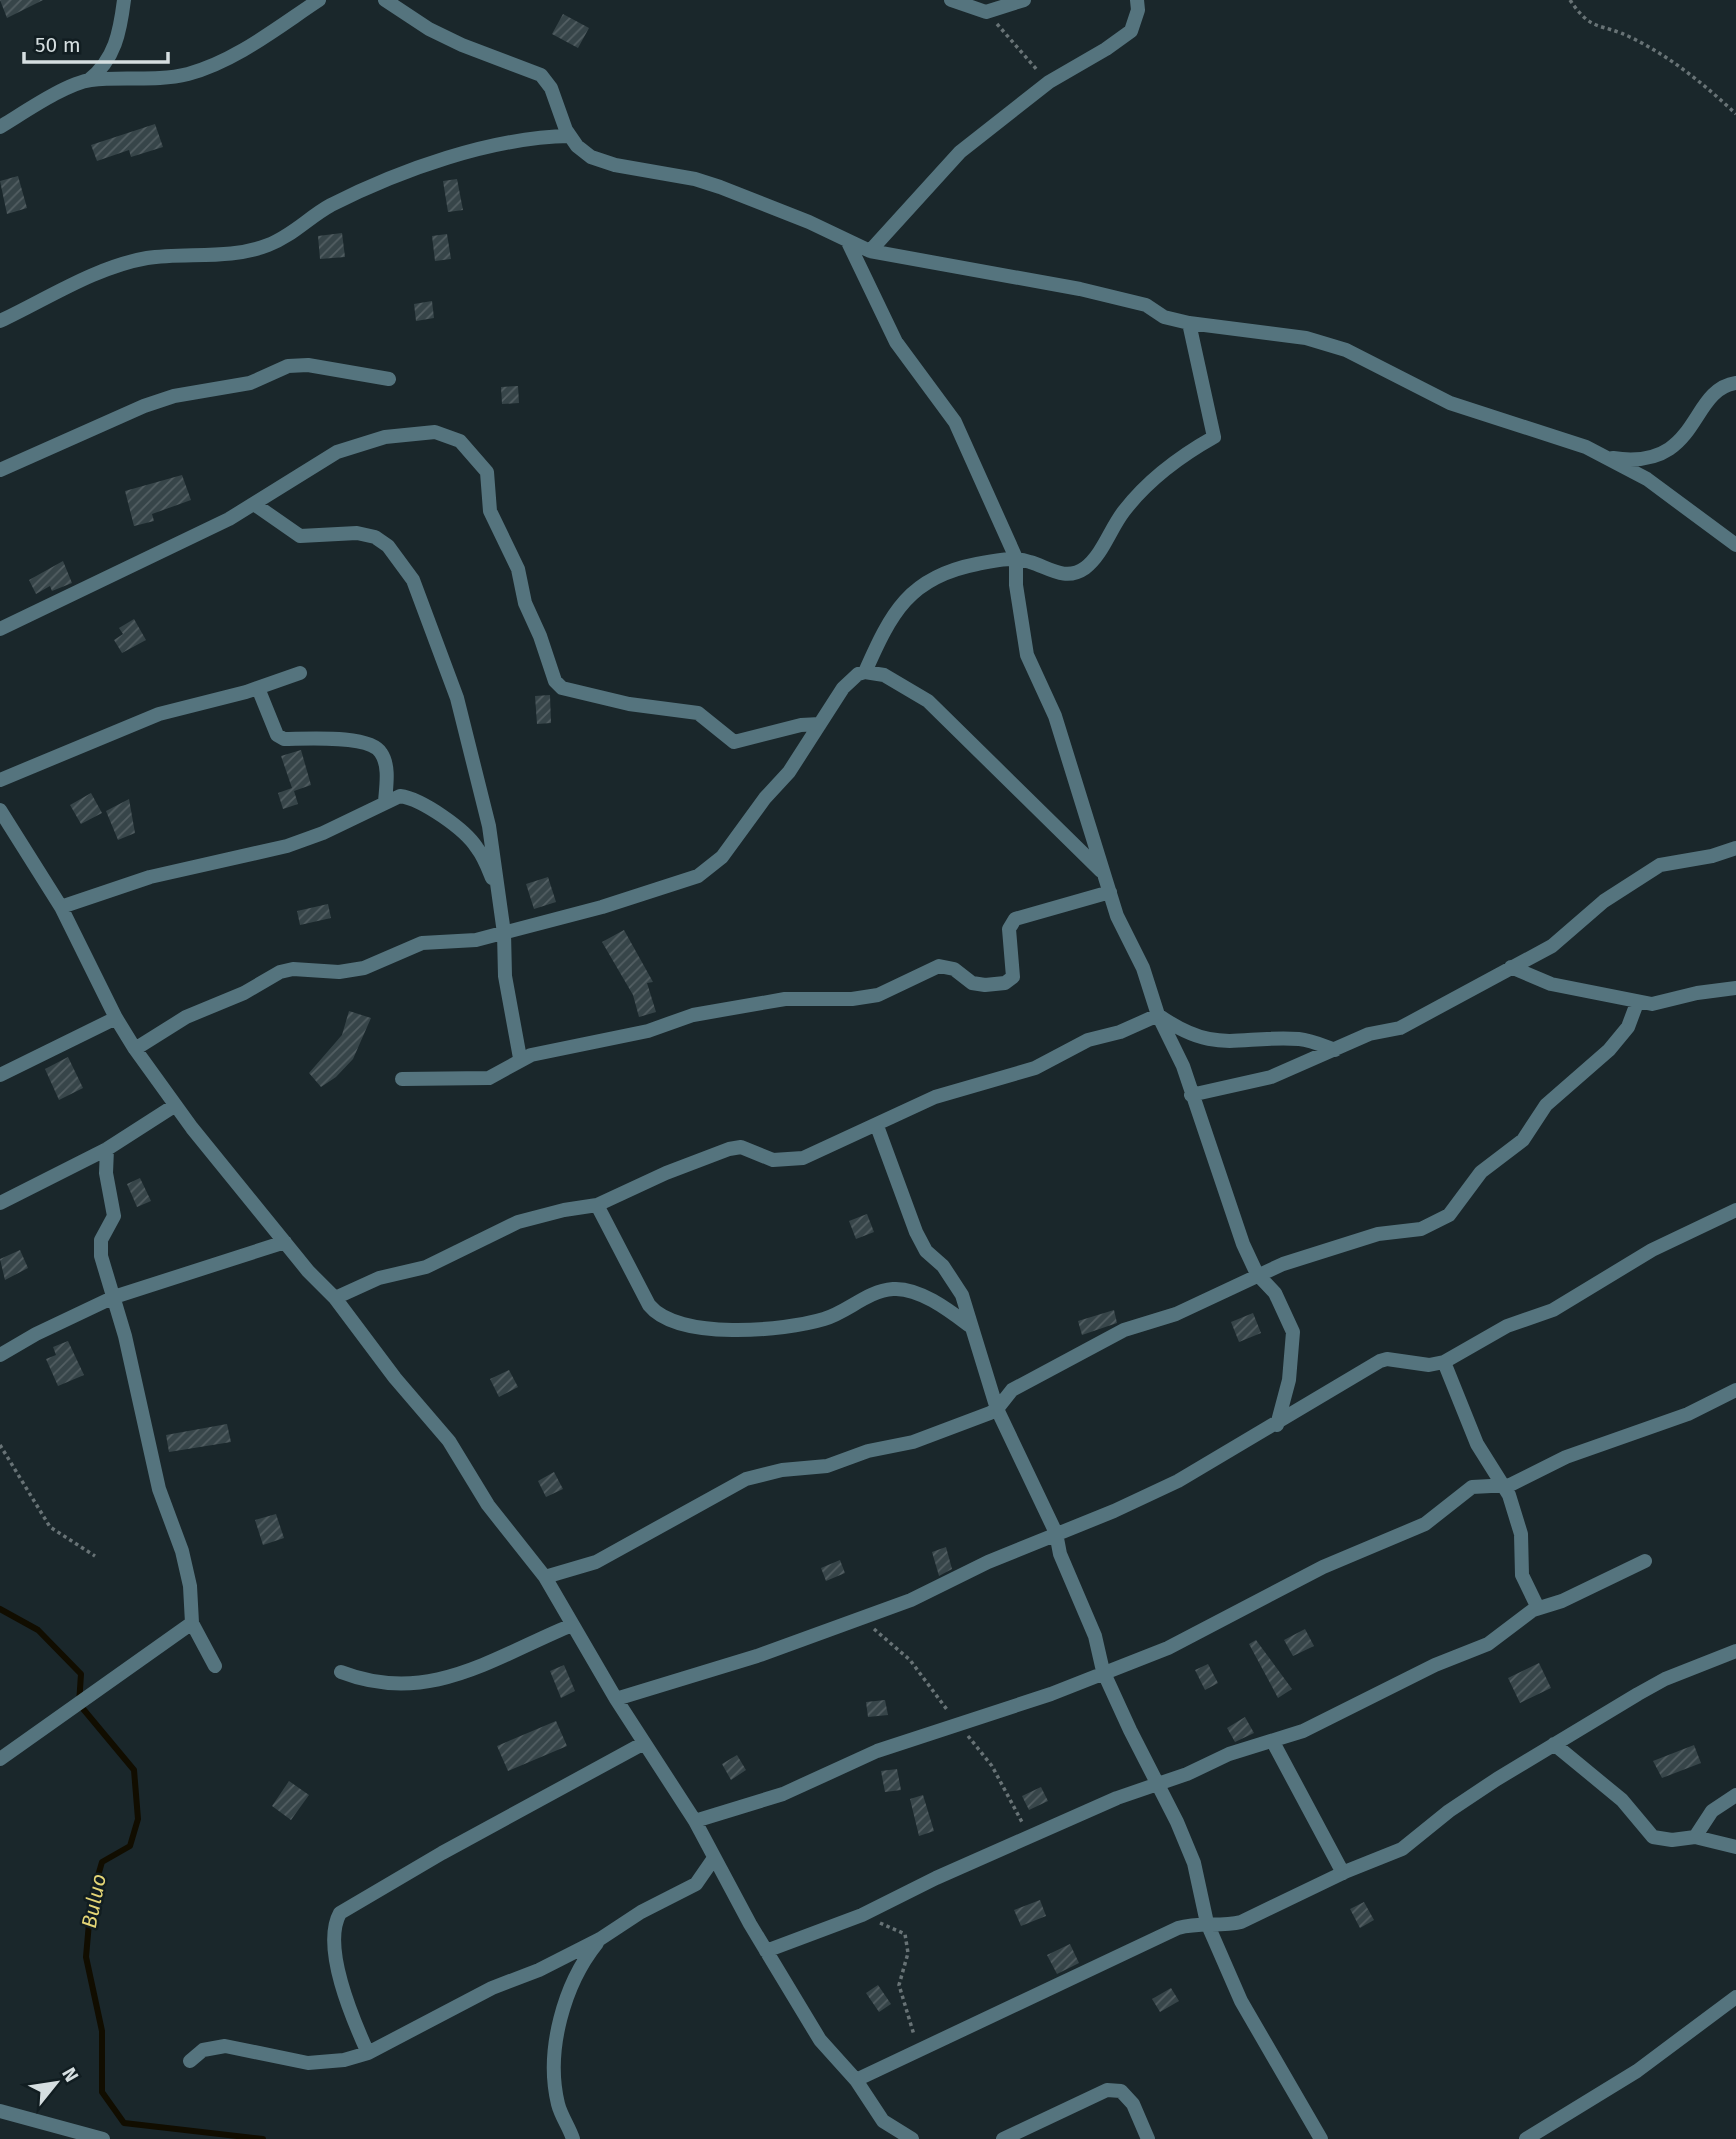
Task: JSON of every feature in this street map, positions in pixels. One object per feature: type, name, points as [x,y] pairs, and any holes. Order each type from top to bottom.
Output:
[{"type":"street","points":[[0,127],[89,80],[105,67],[119,34],[124,0]]},
{"type":"street","points":[[89,80],[143,79],[185,74],[212,65],[262,38],[319,0]]},
{"type":"street","points":[[385,0],[429,29],[462,45],[541,75],[551,88],[570,136],[577,146],[591,157],[615,165],[720,187],[870,251],[1080,289],[1146,306],[1164,317],[1189,323],[1306,338],[1346,350],[1450,403],[1586,447],[1647,479],[1736,545]]},
{"type":"street","points":[[951,0],[986,12],[1024,0]]},
{"type":"street","points":[[870,251],[960,152],[1049,82],[1131,31],[1138,10],[1137,0]]},
{"type":"street","points":[[0,321],[121,264],[149,258],[191,256],[265,246],[282,239],[324,209],[400,175],[524,139],[570,136]]},
{"type":"street","points":[[847,240],[897,342],[955,422],[1016,558],[1016,585],[1027,655],[1055,716],[1110,892],[1143,968],[1158,1015],[1183,1066],[1236,1227],[1257,1274],[1269,1284],[1293,1332],[1289,1380],[1277,1425]]},
{"type":"street","points":[[866,672],[883,630],[898,607],[918,587],[941,574],[964,567],[1016,558],[1051,572],[1071,573],[1085,568],[1105,544],[1124,511],[1188,452],[1214,437],[1189,323]]},
{"type":"street","points":[[0,470],[144,406],[174,396],[250,383],[288,366],[308,365],[389,379]]},
{"type":"street","points":[[1605,457],[1642,460],[1673,446],[1694,425],[1711,396],[1721,388],[1736,383]]},
{"type":"street","points":[[0,629],[254,504],[337,452],[385,437],[435,432],[447,434],[471,451],[487,472],[491,511],[517,569],[525,603],[540,636],[555,681],[562,688],[629,704],[681,708],[698,713],[734,742],[801,725],[820,724]]},
{"type":"street","points":[[254,504],[300,536],[357,533],[375,537],[388,546],[408,572],[433,629],[466,729],[489,826],[504,933],[505,976],[520,1058]]},
{"type":"street","points":[[135,1049],[186,1017],[244,993],[280,972],[293,969],[339,972],[364,968],[422,943],[457,944],[504,933],[614,903],[706,870],[722,857],[765,797],[789,772],[843,688],[858,674],[866,672],[884,675],[928,701],[1104,874]]},
{"type":"street","points":[[0,780],[159,714],[258,688],[300,673]]},
{"type":"street","points":[[258,688],[277,735],[284,738],[360,741],[375,746],[386,766],[385,802]]},
{"type":"street","points":[[61,906],[150,877],[287,846],[323,833],[400,796],[411,798],[457,827],[477,847],[499,899]]},
{"type":"street","points":[[0,810],[61,906],[116,1018],[174,1106],[308,1271],[335,1298],[395,1378],[433,1419],[488,1505],[544,1577],[616,1699],[695,1821],[766,1951],[820,2040],[856,2080],[883,2121],[887,2139]]},
{"type":"street","points":[[1191,1094],[1271,1076],[1378,1031],[1400,1028],[1552,946],[1604,901],[1660,865],[1712,856],[1736,848]]},
{"type":"street","points":[[402,1079],[489,1078],[520,1058],[648,1031],[693,1015],[785,999],[852,999],[878,995],[939,966],[954,969],[972,983],[1005,983],[1013,977],[1009,929],[1015,919],[1110,892]]},
{"type":"street","points":[[1511,967],[1551,984],[1637,1003],[1660,1003],[1687,995],[1736,988]]},
{"type":"street","points":[[544,1577],[596,1562],[746,1479],[782,1470],[827,1466],[868,1451],[913,1442],[997,1409],[1012,1390],[1072,1355],[1124,1330],[1176,1314],[1257,1274],[1378,1234],[1421,1229],[1449,1215],[1481,1172],[1523,1140],[1546,1105],[1609,1049],[1628,1027],[1637,1003]]},
{"type":"street","points":[[1158,1015],[1186,1033],[1218,1041],[1300,1039],[1335,1050]]},
{"type":"street","points":[[335,1298],[379,1278],[426,1267],[518,1222],[597,1205],[666,1173],[729,1149],[741,1147],[773,1160],[803,1158],[936,1097],[1035,1068],[1088,1040],[1120,1032],[1158,1015]]},
{"type":"street","points":[[0,1074],[116,1018]]},
{"type":"street","points":[[0,1203],[107,1149],[174,1106]]},
{"type":"street","points":[[877,1126],[916,1232],[926,1251],[952,1277],[962,1295],[997,1409],[1056,1532],[1060,1554],[1095,1636],[1103,1671],[1194,1864],[1207,1923],[1241,2001],[1321,2139]]},
{"type":"street","points":[[107,1149],[106,1173],[114,1216],[101,1240],[101,1256],[114,1297],[159,1489],[182,1551],[190,1586],[192,1623],[215,1667]]},
{"type":"street","points":[[597,1205],[649,1306],[656,1315],[668,1320],[732,1329],[785,1329],[837,1314],[875,1293],[894,1289],[933,1302],[970,1325]]},
{"type":"street","points":[[616,1699],[757,1656],[911,1600],[1056,1532],[1114,1511],[1178,1481],[1277,1425],[1380,1361],[1387,1359],[1429,1365],[1444,1362],[1507,1326],[1553,1310],[1652,1250],[1736,1210]]},
{"type":"street","points":[[0,1354],[114,1297],[285,1242]]},
{"type":"street","points":[[1444,1362],[1477,1444],[1504,1486],[1521,1534],[1522,1575],[1538,1608]]},
{"type":"street","points":[[695,1821],[783,1794],[877,1751],[1051,1694],[1103,1671],[1168,1648],[1323,1567],[1425,1524],[1472,1487],[1504,1486],[1566,1457],[1688,1414],[1736,1390]]},
{"type":"street","points":[[766,1951],[862,1915],[936,1878],[1157,1782],[1187,1774],[1229,1754],[1273,1742],[1328,1720],[1435,1665],[1488,1644],[1538,1608],[1562,1601],[1645,1561]]},
{"type":"street","points":[[0,1759],[192,1623]]},
{"type":"street","points":[[341,1672],[381,1684],[413,1685],[443,1679],[481,1666],[572,1625]]},
{"type":"street","points":[[856,2080],[1178,1928],[1207,1923],[1227,1925],[1241,1922],[1343,1873],[1402,1849],[1471,1796],[1554,1744],[1665,1679],[1736,1651]]},
{"type":"street","points":[[1273,1742],[1343,1873]]},
{"type":"street","points":[[368,2053],[338,1970],[334,1924],[340,1913],[442,1853],[644,1744]]},
{"type":"street","points":[[1554,1744],[1622,1800],[1653,1837],[1672,1840],[1695,1837],[1736,1847]]},
{"type":"street","points":[[1695,1837],[1712,1811],[1736,1795]]},
{"type":"street","points":[[190,2061],[203,2050],[225,2046],[308,2063],[344,2060],[368,2053],[492,1988],[563,1959],[600,1939],[641,1912],[696,1884],[714,1858]]},
{"type":"street","points":[[573,2139],[558,2104],[554,2055],[571,1989],[583,1963],[600,1939]]},
{"type":"street","points":[[1526,2139],[1637,2071],[1736,1997]]},
{"type":"street","points":[[1003,2139],[1107,2090],[1121,2091],[1133,2104],[1148,2139]]},
{"type":"street","points":[[0,2111],[103,2139]]},
{"type":"street","points":[[883,2121],[912,2139]]},
{"type":"path","points":[[1570,0],[1584,21],[1631,37],[1697,78],[1736,114]]},
{"type":"path","points":[[986,12],[1049,82]]},
{"type":"path","points":[[0,1445],[50,1528],[95,1556]]},
{"type":"path","points":[[862,1915],[905,1934],[908,1954],[899,1985],[916,2042]]},
{"type":"building","points":[[0,0],[43,0],[7,18]]},
{"type":"building","points":[[563,14],[589,28],[578,48],[552,34]]},
{"type":"building","points":[[155,124],[163,147],[131,157],[129,150],[97,161],[91,145]]},
{"type":"building","points":[[18,176],[27,208],[7,214],[0,181]]},
{"type":"building","points":[[457,179],[463,210],[448,212],[443,181]]},
{"type":"building","points":[[342,233],[345,257],[320,259],[318,236]]},
{"type":"building","points":[[447,234],[451,259],[435,261],[432,236]]},
{"type":"building","points":[[432,301],[434,318],[416,321],[414,304]]},
{"type":"building","points":[[518,386],[519,403],[502,404],[501,387]]},
{"type":"building","points":[[182,475],[191,500],[152,514],[154,521],[134,526],[125,491]]},
{"type":"building","points":[[63,561],[72,583],[52,591],[50,586],[36,594],[29,580]]},
{"type":"building","points":[[134,619],[146,640],[122,653],[114,640],[123,634],[119,628]]},
{"type":"building","points":[[550,695],[551,723],[537,724],[535,696]]},
{"type":"building","points":[[301,750],[311,785],[294,791],[298,804],[283,809],[278,793],[292,788],[281,756]]},
{"type":"building","points":[[91,793],[102,813],[81,824],[70,805]]},
{"type":"building","points":[[129,799],[135,833],[118,840],[106,811]]},
{"type":"building","points":[[548,877],[556,902],[534,909],[526,884]]},
{"type":"building","points":[[328,904],[331,918],[300,925],[297,911]]},
{"type":"building","points":[[624,930],[653,982],[647,983],[656,1012],[639,1017],[633,995],[602,942]]},
{"type":"building","points":[[349,1011],[371,1018],[353,1059],[336,1077],[321,1087],[309,1073],[342,1035]]},
{"type":"building","points":[[68,1057],[83,1088],[59,1100],[45,1069]]},
{"type":"building","points":[[140,1178],[151,1201],[137,1207],[127,1184]]},
{"type":"building","points":[[867,1214],[874,1232],[856,1239],[849,1221]]},
{"type":"building","points":[[20,1250],[28,1268],[5,1280],[0,1259]]},
{"type":"building","points":[[1114,1310],[1117,1323],[1082,1335],[1078,1321]]},
{"type":"building","points":[[1253,1313],[1261,1333],[1239,1342],[1231,1322]]},
{"type":"building","points":[[68,1341],[84,1375],[58,1386],[46,1359],[56,1355],[53,1347]]},
{"type":"building","points":[[509,1370],[518,1387],[499,1397],[490,1379]]},
{"type":"building","points":[[227,1424],[231,1442],[169,1452],[166,1435]]},
{"type":"building","points":[[554,1472],[563,1489],[546,1497],[538,1481]]},
{"type":"building","points":[[276,1514],[284,1538],[263,1545],[255,1520]]},
{"type":"building","points":[[946,1547],[952,1569],[939,1576],[932,1552]]},
{"type":"building","points":[[840,1560],[845,1573],[826,1581],[821,1568]]},
{"type":"building","points":[[1305,1629],[1314,1646],[1293,1656],[1284,1640]]},
{"type":"building","points":[[1256,1640],[1292,1689],[1278,1698],[1249,1644]]},
{"type":"building","points":[[1539,1663],[1551,1688],[1520,1703],[1508,1678]]},
{"type":"building","points":[[1208,1664],[1218,1683],[1205,1690],[1195,1670]]},
{"type":"building","points":[[564,1665],[575,1691],[561,1698],[550,1671]]},
{"type":"building","points":[[885,1700],[888,1715],[868,1717],[866,1702]]},
{"type":"building","points":[[1245,1717],[1254,1733],[1235,1742],[1227,1728]]},
{"type":"building","points":[[556,1721],[567,1746],[508,1771],[497,1746]]},
{"type":"building","points":[[1694,1745],[1701,1763],[1662,1778],[1653,1761]]},
{"type":"building","points":[[737,1755],[746,1770],[731,1780],[722,1764]]},
{"type":"building","points":[[897,1769],[901,1790],[885,1792],[881,1771]]},
{"type":"building","points":[[289,1781],[309,1795],[291,1820],[272,1806]]},
{"type":"building","points":[[1041,1787],[1048,1801],[1029,1810],[1022,1796]]},
{"type":"building","points":[[923,1795],[934,1831],[919,1836],[910,1799]]},
{"type":"building","points":[[1040,1900],[1046,1916],[1021,1926],[1014,1910]]},
{"type":"building","points":[[1364,1902],[1374,1920],[1360,1928],[1350,1909]]},
{"type":"building","points":[[1070,1944],[1079,1963],[1057,1974],[1047,1955]]},
{"type":"building","points":[[878,1985],[891,2004],[879,2012],[866,1993]]},
{"type":"building","points":[[1171,1988],[1179,2001],[1160,2012],[1152,1999]]},
{"type":"waterway","name":"Buluo","points":[[0,1609],[38,1630],[81,1674],[79,1704],[134,1770],[138,1819],[130,1846],[102,1862],[91,1900],[86,1957],[102,2031],[102,2092],[124,2123],[263,2139]]}]
